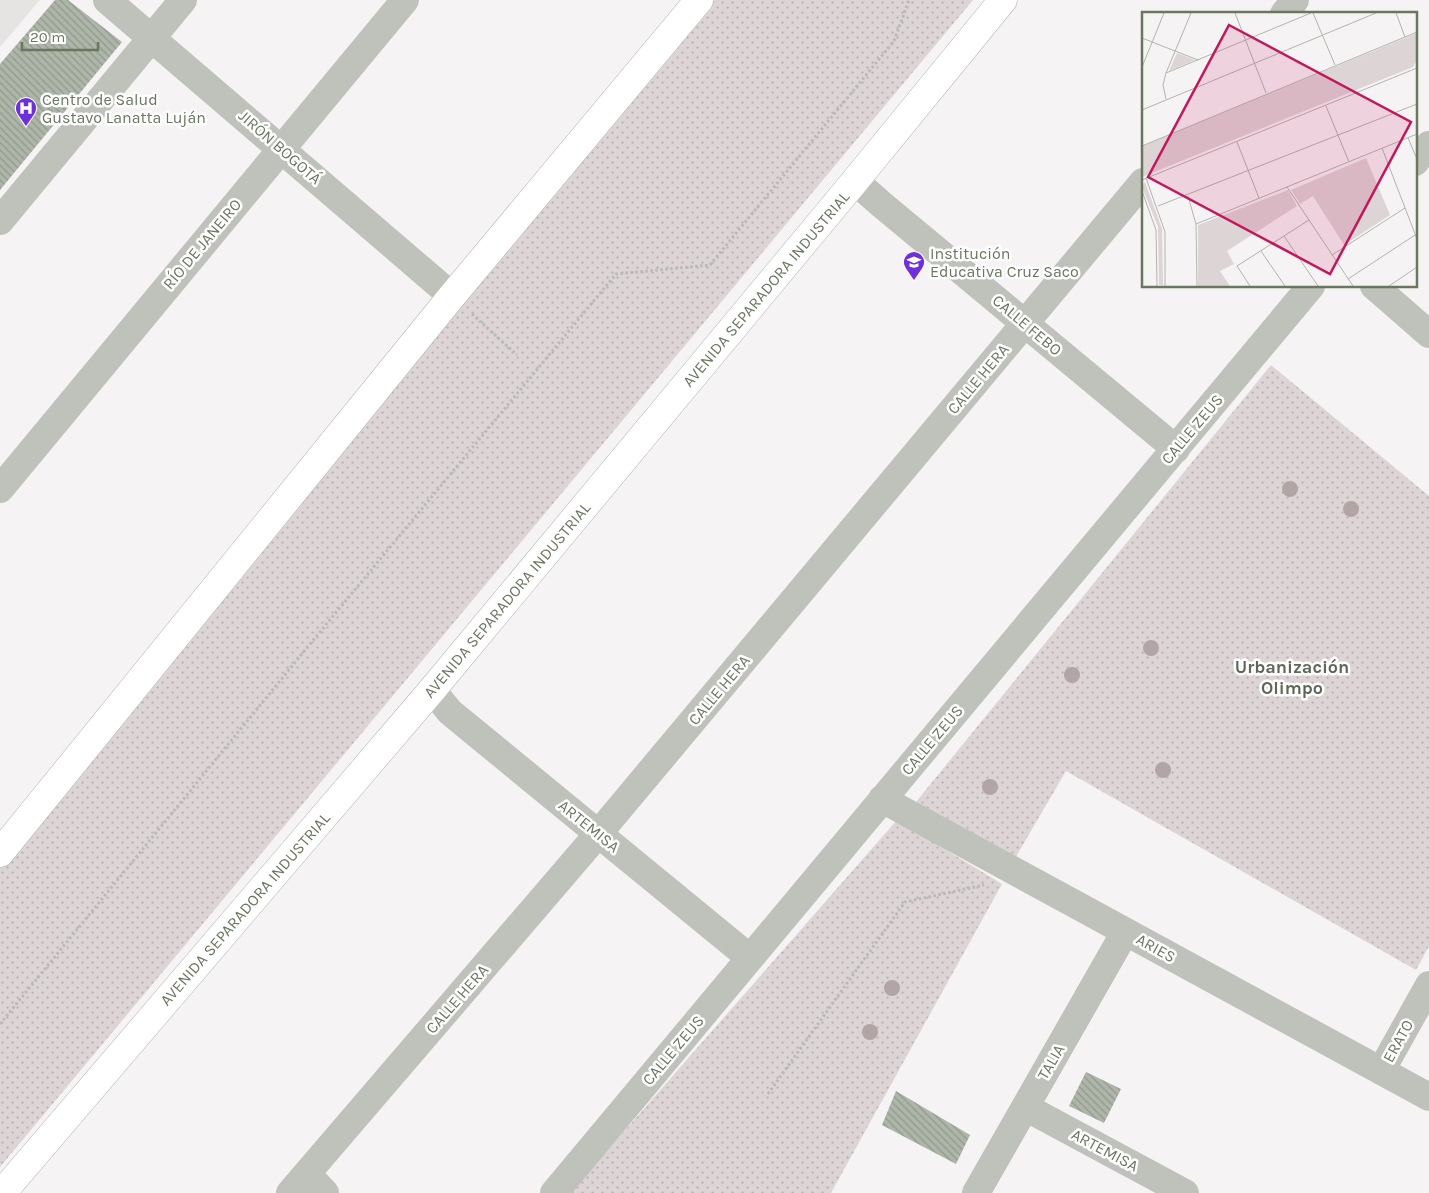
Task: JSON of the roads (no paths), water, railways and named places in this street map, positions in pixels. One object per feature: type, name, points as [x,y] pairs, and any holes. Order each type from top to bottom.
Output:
[{"type":"main road","points":[[0,853],[452,296],[699,0]]},
{"type":"main road","name":"AVENIDA SEPARADORA INDUSTRIAL","points":[[2,1193],[432,690],[856,181],[1004,0]]},
{"type":"street","name":"JIRÓN BOGOTÁ","points":[[107,0],[452,296]]},
{"type":"street","points":[[0,221],[183,0]]},
{"type":"street","name":"RÍO DE JANEIRO","points":[[0,489],[405,0]]},
{"type":"street","points":[[1286,12],[1295,0]]},
{"type":"street","points":[[1416,161],[1429,145]]},
{"type":"street","name":"CALLE FEBO","points":[[856,181],[881,204],[1176,449]]},
{"type":"street","name":"CALLE HERA","points":[[307,1187],[598,834],[1142,183]]},
{"type":"street","name":"CALLE ZEUS","points":[[554,1193],[1309,288]]},
{"type":"street","points":[[1376,288],[1429,334]]},
{"type":"street","name":"ARTEMISA","points":[[432,690],[450,712],[750,958]]},
{"type":"street","name":"ARIES","points":[[882,799],[1429,1097]]},
{"type":"street","name":"TALIA","points":[[976,1193],[1125,932]]},
{"type":"street","name":"ERATO","points":[[1381,1071],[1429,985]]},
{"type":"street","name":"ARTEMISA","points":[[1025,1107],[1184,1193]]},
{"type":"place","name":"Centro de Salud Gustavo Lanatta Luján","points":[[26,127]]},
{"type":"place","name":"Institución Educativa Cruz Saco","points":[[914,281]]},
{"type":"district","name":"Urbanización Olimpo","points":[[1292,678]]}]
